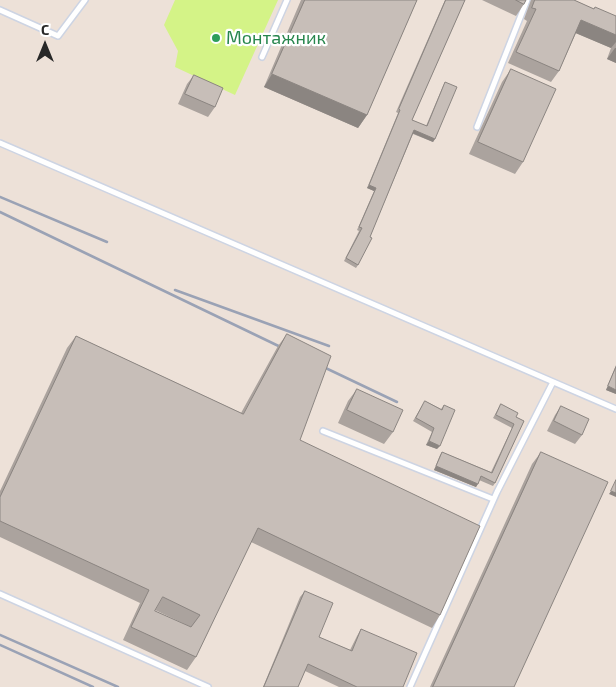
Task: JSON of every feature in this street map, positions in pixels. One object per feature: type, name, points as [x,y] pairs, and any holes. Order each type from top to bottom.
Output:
[{"type":"lane","points":[[0,10],[58,36],[85,0]]},
{"type":"lane","points":[[262,57],[287,0]]},
{"type":"lane","points":[[477,127],[526,0]]},
{"type":"lane","points":[[0,143],[616,409]]},
{"type":"lane","points":[[410,687],[493,499],[553,382]]},
{"type":"lane","points":[[324,431],[493,499]]},
{"type":"lane","points":[[0,594],[208,687]]},
{"type":"green space","name":"Монтажник","points":[[175,0],[278,0],[235,95],[175,67],[178,51],[164,25]]},
{"type":"building","points":[[305,0],[417,0],[367,115],[272,74]]},
{"type":"building","points":[[446,0],[465,0],[412,120],[427,126],[445,82],[457,87],[435,139],[414,130],[370,237],[372,238],[358,265],[346,258],[362,228],[359,227],[376,188],[369,185],[399,109]]},
{"type":"building","points":[[516,0],[526,0],[524,4]]},
{"type":"building","points":[[535,0],[574,0],[616,16],[616,35],[581,20],[559,71],[516,52],[536,9],[532,8]]},
{"type":"building","points":[[511,69],[556,89],[523,162],[478,142]]},
{"type":"building","points":[[194,75],[223,88],[215,107],[185,94]]},
{"type":"building","points":[[287,334],[331,356],[300,440],[480,526],[440,615],[258,528],[196,657],[131,627],[149,590],[0,521],[0,497],[76,336],[243,414]],"holes":[[[163,597],[200,615],[191,627],[155,611]]]},
{"type":"building","points":[[616,367],[616,390],[608,386]]},
{"type":"building","points":[[357,389],[403,410],[393,432],[347,410]]},
{"type":"building","points":[[425,401],[442,410],[444,405],[455,410],[440,446],[429,441],[434,428],[416,418]]},
{"type":"building","points":[[501,404],[518,413],[516,417],[524,421],[495,483],[481,476],[478,484],[436,466],[442,452],[492,473],[514,424],[496,415]]},
{"type":"building","points":[[561,406],[589,419],[582,435],[554,421]]},
{"type":"building","points":[[541,452],[608,482],[514,687],[433,687]]},
{"type":"building","points":[[616,480],[616,493],[611,491]]},
{"type":"building","points":[[305,591],[333,603],[319,637],[352,651],[361,629],[417,653],[403,687],[357,687],[308,664],[298,687],[264,687]]},
{"type":"railway","points":[[0,197],[107,242]]},
{"type":"railway","points":[[0,212],[291,352]]},
{"type":"railway","points":[[175,290],[329,346]]},
{"type":"railway","points":[[313,362],[397,402]]},
{"type":"railway","points":[[0,635],[118,687]]},
{"type":"railway","points":[[0,645],[93,687]]},
{"type":"place","name":"Монтажник","points":[[216,38]]}]
